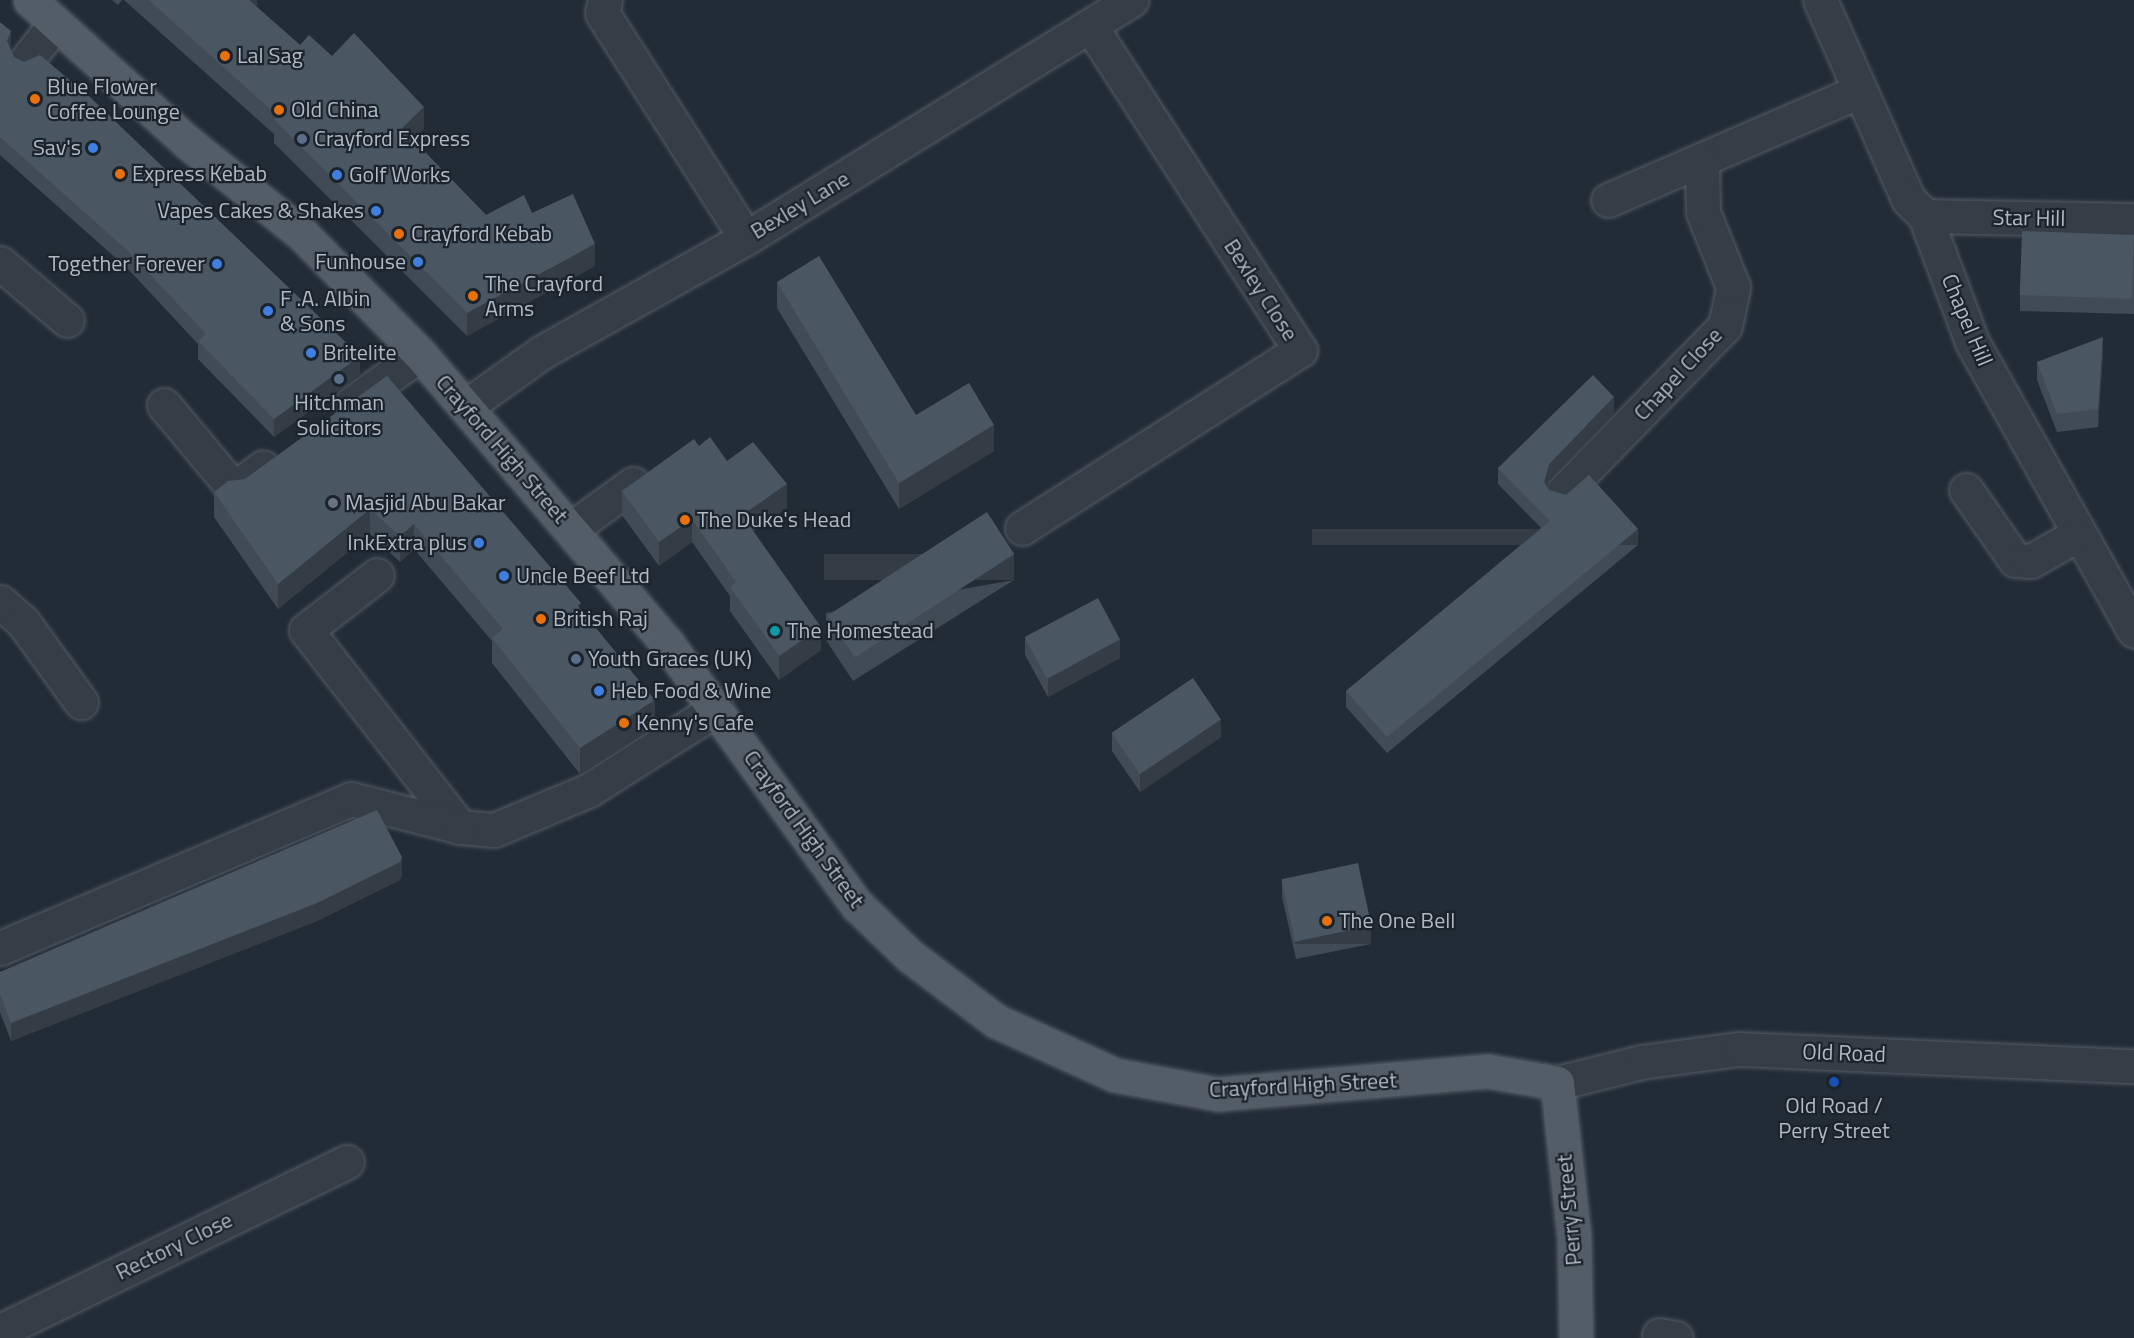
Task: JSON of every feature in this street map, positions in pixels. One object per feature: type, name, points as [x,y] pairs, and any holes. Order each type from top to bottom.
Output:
[{"type":"main road","name":"Crayford High Street","points":[[30,0],[187,142],[302,234],[420,354],[571,529],[716,709],[865,913],[910,956],[996,1021],[1115,1075],[1218,1094],[1487,1071],[1557,1083]]},
{"type":"main road","name":"Perry Street","points":[[1557,1083],[1574,1236],[1576,1338]]},
{"type":"street","points":[[605,0],[602,13],[746,238]]},
{"type":"street","name":"Bexley Lane","points":[[465,407],[542,352],[746,238],[1132,0]]},
{"type":"street","name":"Chapel Hill","points":[[1820,0],[1908,200],[1925,216],[1972,342],[2077,535],[2134,631]]},
{"type":"street","points":[[26,61],[55,24]]},
{"type":"street","name":"Bexley Close","points":[[1022,528],[1300,350],[1090,27]]},
{"type":"street","points":[[1608,200],[1702,162],[1860,91]]},
{"type":"street","name":"Chapel Close","points":[[1562,493],[1725,326],[1733,287],[1703,212],[1702,162]]},
{"type":"street","name":"Star Hill","points":[[1925,216],[2134,220]]},
{"type":"street","points":[[0,263],[67,320]]},
{"type":"street","points":[[327,421],[420,354]]},
{"type":"street","points":[[164,405],[234,489],[290,448]]},
{"type":"street","points":[[571,529],[633,484]]},
{"type":"street","points":[[1966,490],[2015,560],[2031,561],[2077,535]]},
{"type":"street","points":[[377,575],[306,630],[460,827]]},
{"type":"street","points":[[0,602],[23,622],[81,702]]},
{"type":"street","points":[[0,948],[351,799],[460,827],[494,830],[589,790],[716,709]]},
{"type":"street","name":"Old Road","points":[[1557,1083],[1641,1062],[1738,1049],[2134,1066]]},
{"type":"street","name":"Rectory Close","points":[[0,1331],[347,1162]]},
{"type":"building","points":[[149,0],[249,0],[300,45],[309,35],[332,56],[354,33],[424,107],[402,128],[486,215],[524,195],[532,213],[573,194],[595,244],[467,313],[274,120],[278,116]]},
{"type":"building","points":[[0,22],[11,31],[7,41],[14,57],[24,62],[40,55],[91,98],[360,356],[274,419],[198,341],[206,334],[128,251],[0,137]]},
{"type":"building","points":[[2022,231],[2134,235],[2132,299],[2020,295]]},
{"type":"building","points":[[819,256],[916,415],[969,383],[994,425],[899,483],[777,282]]},
{"type":"building","points":[[2103,337],[2098,409],[2057,414],[2037,362]]},
{"type":"building","points":[[1593,375],[1614,397],[1549,464],[1544,482],[1549,490],[1566,495],[1589,475],[1638,529],[1387,737],[1346,691],[1550,521],[1498,468]]},
{"type":"building","points":[[387,376],[581,603],[578,606],[655,700],[580,748],[492,638],[503,629],[414,524],[400,536],[370,509],[278,584],[214,492],[228,481],[245,479]]},
{"type":"building","points":[[710,437],[727,461],[753,442],[787,484],[742,515],[821,627],[779,656],[730,587],[736,582],[692,519],[659,542],[622,491],[694,439],[699,446]]},
{"type":"building","points":[[987,512],[1014,554],[855,657],[828,615]]},
{"type":"building","points":[[1098,598],[1120,639],[1047,678],[1025,637]]},
{"type":"building","points":[[1193,678],[1221,719],[1140,774],[1112,733]]},
{"type":"building","points":[[377,810],[402,857],[400,862],[317,903],[11,1023],[0,994],[0,972]]},
{"type":"building","name":"The One Bell","points":[[1358,863],[1371,926],[1295,942],[1282,879]]},
{"type":"place","name":"Lal Sag","points":[[225,56]]},
{"type":"place","name":"Blue Flower Coffee Lounge","points":[[35,99]]},
{"type":"place","name":"Old China","points":[[279,110]]},
{"type":"place","name":"Crayford Express","points":[[302,139]]},
{"type":"place","name":"Sav's","points":[[93,148]]},
{"type":"place","name":"Express Kebab","points":[[120,174]]},
{"type":"place","name":"Golf Works","points":[[337,175]]},
{"type":"place","name":"Vapes Cakes & Shakes","points":[[376,211]]},
{"type":"place","name":"Crayford Kebab","points":[[399,234]]},
{"type":"place","name":"Funhouse","points":[[418,262]]},
{"type":"place","name":"Together Forever","points":[[217,264]]},
{"type":"place","name":"The Crayford Arms","points":[[473,296]]},
{"type":"place","name":"F .A. Albin & Sons","points":[[268,311]]},
{"type":"place","name":"Britelite","points":[[311,353]]},
{"type":"place","name":"Hitchman Solicitors","points":[[339,379]]},
{"type":"place","name":"Masjid Abu Bakar","points":[[333,503]]},
{"type":"place","name":"The Duke's Head","points":[[685,520]]},
{"type":"place","name":"InkExtra plus","points":[[479,543]]},
{"type":"place","name":"Uncle Beef Ltd","points":[[504,576]]},
{"type":"place","name":"British Raj","points":[[541,619]]},
{"type":"place","name":"The Homestead","points":[[775,631]]},
{"type":"place","name":"Youth Graces (UK)","points":[[576,659]]},
{"type":"place","name":"Heb Food & Wine","points":[[599,691]]},
{"type":"place","name":"Kenny's Cafe","points":[[624,723]]},
{"type":"place","name":"The One Bell","points":[[1327,921]]},
{"type":"place","name":"Old Road / Perry Street","points":[[1834,1082]]}]
